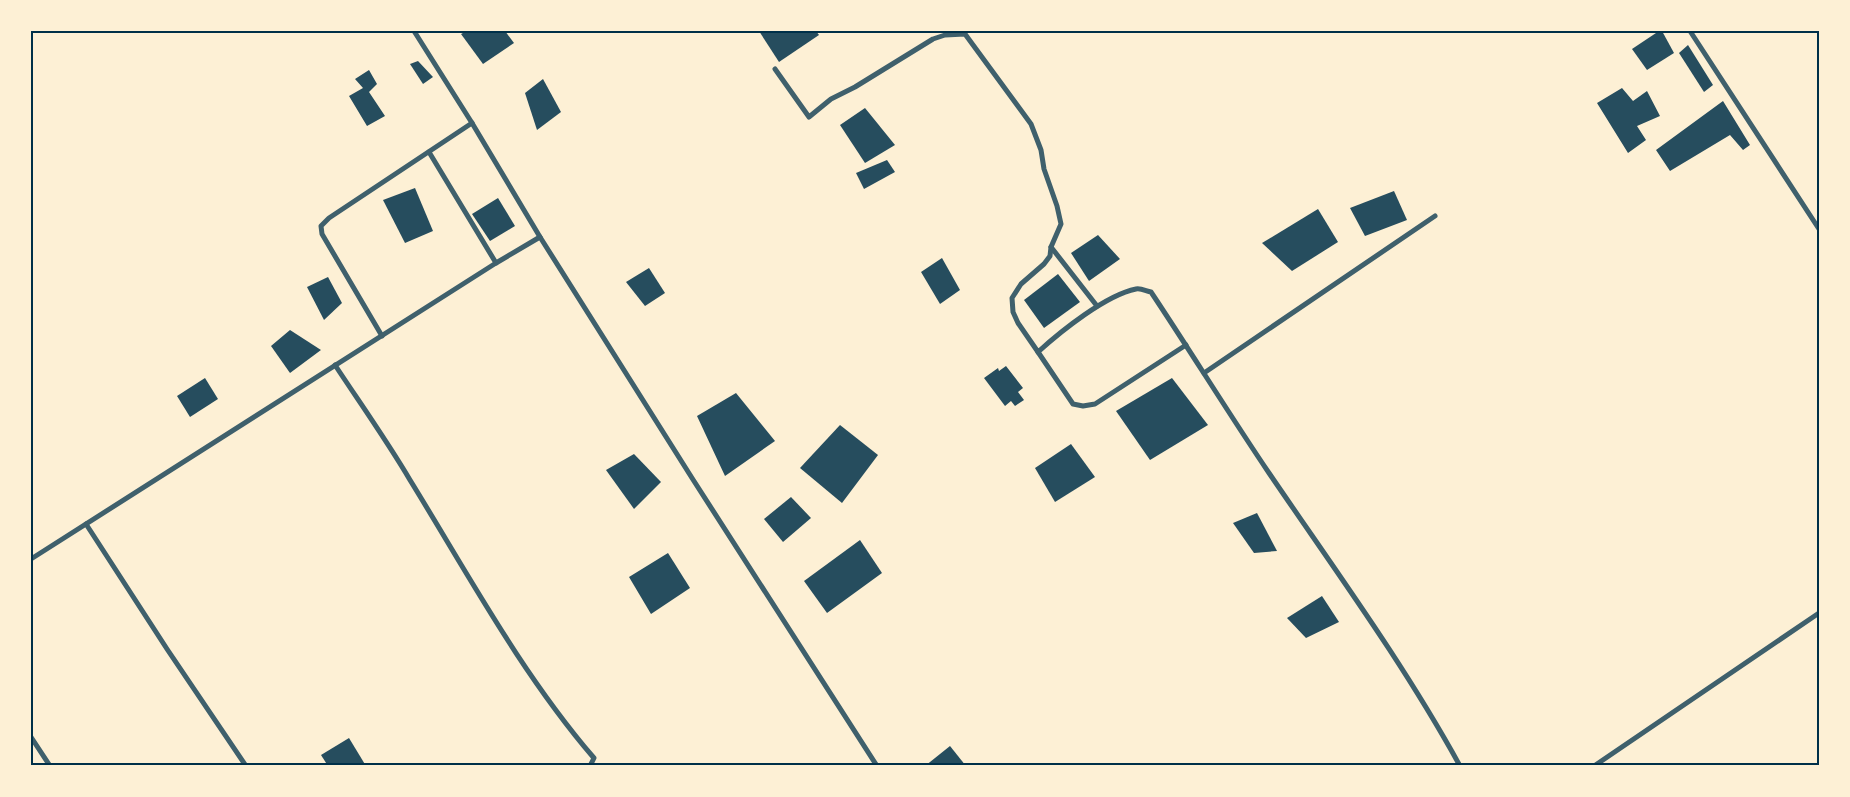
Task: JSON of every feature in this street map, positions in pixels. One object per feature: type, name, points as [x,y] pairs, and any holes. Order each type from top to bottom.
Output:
[{"type":"street","points":[[414,31],[540,237],[877,766]]},
{"type":"street","points":[[1690,31],[1819,229]]},
{"type":"street","points":[[775,69],[809,117],[831,99],[856,87],[933,39],[965,34],[1031,124],[1041,150],[1044,170],[1057,206],[1061,224],[1051,247],[1050,256],[1044,264],[1021,284],[1012,298],[1013,312],[1018,323],[1073,404],[1083,406],[1095,404],[1186,345]]},
{"type":"street","points":[[382,336],[322,234],[321,226],[330,218],[472,123]]},
{"type":"street","points":[[429,152],[496,263]]},
{"type":"street","points":[[1204,373],[1435,216]]},
{"type":"street","points":[[31,559],[496,263],[540,237]]},
{"type":"street","points":[[1051,247],[1097,306]]},
{"type":"street","points":[[1038,352],[1097,306],[1138,288],[1151,292],[1268,471],[1403,668],[1432,714],[1460,766]]},
{"type":"street","points":[[335,365],[410,478],[460,564],[534,681],[594,758],[590,766]]},
{"type":"street","points":[[86,524],[246,766]]},
{"type":"street","points":[[1594,766],[1819,613]]},
{"type":"street","points":[[31,737],[50,766]]},
{"type":"building","points":[[467,31],[505,31],[514,43],[483,64],[461,34]]},
{"type":"building","points":[[759,31],[816,31],[819,35],[779,62]]},
{"type":"building","points":[[1659,31],[1662,31],[1674,53],[1647,70],[1632,49]]},
{"type":"building","points":[[1688,45],[1713,85],[1704,92],[1679,53]]},
{"type":"building","points":[[418,61],[433,77],[423,84],[410,64]]},
{"type":"building","points":[[369,70],[377,84],[369,92],[385,116],[367,126],[349,96],[363,88],[355,79]]},
{"type":"building","points":[[543,79],[561,112],[537,130],[525,93]]},
{"type":"building","points":[[1622,88],[1633,101],[1647,91],[1660,116],[1637,126],[1646,140],[1628,153],[1597,103]]},
{"type":"building","points":[[1723,101],[1750,145],[1743,150],[1730,135],[1670,171],[1656,150]]},
{"type":"building","points":[[865,108],[895,145],[865,163],[840,125]]},
{"type":"building","points":[[887,160],[895,172],[864,189],[856,173]]},
{"type":"building","points":[[415,188],[433,231],[405,243],[383,200]]},
{"type":"building","points":[[1394,191],[1407,220],[1365,236],[1350,208]]},
{"type":"building","points":[[498,198],[515,226],[490,241],[472,214]]},
{"type":"building","points":[[1318,209],[1338,242],[1292,271],[1262,243]]},
{"type":"building","points":[[1098,235],[1120,259],[1089,281],[1071,253]]},
{"type":"building","points":[[942,258],[960,290],[940,304],[921,272]]},
{"type":"building","points":[[649,268],[665,293],[645,306],[626,282]]},
{"type":"building","points":[[1058,274],[1080,302],[1044,328],[1024,300]]},
{"type":"building","points":[[328,277],[342,303],[324,320],[307,287]]},
{"type":"building","points":[[290,330],[321,350],[290,373],[271,346]]},
{"type":"building","points":[[1006,366],[1023,388],[1018,392],[1024,400],[1015,406],[1011,401],[1005,406],[984,378],[998,368],[999,371]]},
{"type":"building","points":[[205,378],[218,399],[190,417],[177,396]]},
{"type":"building","points":[[1172,378],[1208,425],[1150,460],[1116,411]]},
{"type":"building","points":[[736,393],[775,441],[725,476],[697,416]]},
{"type":"building","points":[[840,425],[878,455],[842,503],[800,468]]},
{"type":"building","points":[[1071,444],[1095,477],[1055,502],[1035,468]]},
{"type":"building","points":[[634,454],[661,482],[634,509],[606,470]]},
{"type":"building","points":[[791,497],[811,518],[783,542],[764,519]]},
{"type":"building","points":[[1257,513],[1277,551],[1254,553],[1233,523]]},
{"type":"building","points":[[860,540],[882,573],[827,613],[804,581]]},
{"type":"building","points":[[668,553],[690,588],[651,614],[629,577]]},
{"type":"building","points":[[1322,596],[1339,622],[1306,638],[1287,618]]},
{"type":"building","points":[[349,738],[366,766],[328,766],[321,755]]},
{"type":"building","points":[[950,746],[966,766],[925,766]]}]
